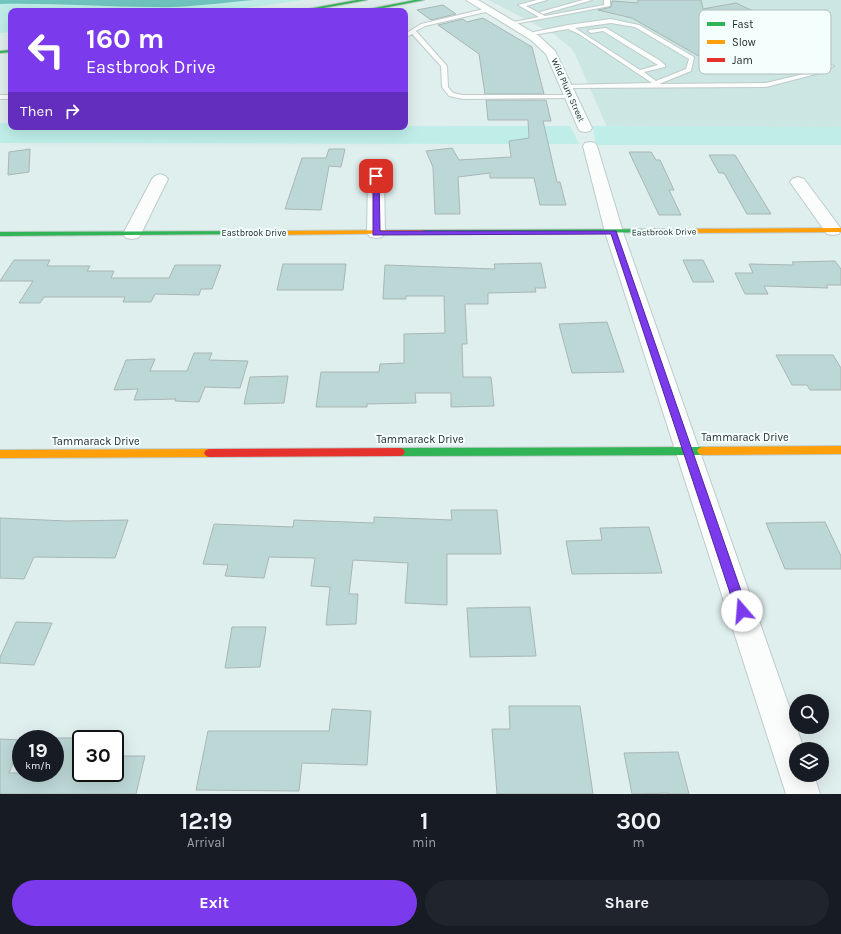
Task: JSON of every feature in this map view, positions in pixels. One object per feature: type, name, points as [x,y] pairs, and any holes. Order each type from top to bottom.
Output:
[{"type":"street","points":[[317,8],[365,0]]},
{"type":"street","points":[[378,8],[422,0]]},
{"type":"street","name":"Wild Plum Street","points":[[471,0],[527,34],[551,53],[568,91],[587,137],[614,232],[789,753]]},
{"type":"street","points":[[376,176],[376,233]]},
{"type":"street","points":[[132,234],[160,179]]},
{"type":"street","name":"Eastbrook Drive","points":[[798,182],[837,230]]},
{"type":"street","name":"Eastbrook Drive","points":[[0,234],[837,230]]},
{"type":"street","name":"Tammarack Drive","points":[[0,454],[688,449],[841,450]]},
{"type":"street","name":"Wild Plum Street","points":[[799,782],[803,794]]},
{"type":"lane","points":[[544,0],[521,5],[544,18]]},
{"type":"lane","points":[[535,13],[589,0]]},
{"type":"lane","points":[[511,24],[607,6],[607,0]]},
{"type":"lane","points":[[408,34],[422,25],[488,10]]},
{"type":"lane","points":[[527,34],[611,20],[637,26],[692,58],[689,70],[653,84]]},
{"type":"lane","points":[[568,27],[579,32],[653,84]]},
{"type":"lane","points":[[579,32],[604,28],[663,66],[638,72]]},
{"type":"lane","points":[[413,31],[444,66],[445,87],[451,95],[463,97],[653,84],[766,85],[810,74]]},
{"type":"shaded area","points":[[254,0],[304,0],[245,8],[8,8],[8,32],[0,33],[0,4],[166,7]]},
{"type":"shaded area","points":[[489,0],[841,0],[841,127],[607,127],[575,54],[571,48],[555,35]]},
{"type":"shaded area","points":[[0,123],[8,123],[8,130],[408,130],[408,126],[570,126],[579,144],[0,143]]},
{"type":"shaded area","points":[[593,126],[841,127],[841,145],[596,145]]},
{"type":"water","points":[[0,0],[254,0],[166,7],[0,4]]},
{"type":"building","points":[[638,0],[701,0],[703,9],[736,3],[751,10],[699,10],[699,56],[632,18],[598,10],[611,7],[612,1],[638,3]]},
{"type":"building","points":[[443,5],[456,14],[431,20],[417,10]]},
{"type":"building","points":[[483,18],[532,47],[544,94],[485,94],[479,54],[438,25],[463,19],[467,22]]},
{"type":"building","points":[[486,100],[546,100],[551,121],[543,121],[557,182],[560,182],[566,205],[540,205],[534,178],[490,178],[490,173],[458,177],[460,214],[435,214],[433,167],[426,151],[452,148],[459,160],[511,157],[509,141],[529,138],[528,120],[488,120]]},
{"type":"building","points":[[30,149],[29,172],[8,175],[9,152]]},
{"type":"building","points":[[329,149],[345,149],[341,167],[329,166],[321,210],[285,209],[302,158],[326,158]]},
{"type":"building","points":[[629,152],[651,152],[656,160],[660,160],[674,190],[669,190],[681,215],[659,215]]},
{"type":"building","points":[[709,155],[735,155],[771,214],[747,214],[724,173],[719,173]]},
{"type":"building","points":[[14,260],[50,260],[47,266],[90,266],[87,271],[114,271],[111,278],[169,278],[175,265],[221,265],[212,289],[201,289],[199,295],[155,294],[151,302],[123,302],[125,297],[44,297],[40,303],[19,303],[33,281],[0,281]]},
{"type":"building","points":[[683,260],[703,260],[714,282],[693,282]]},
{"type":"building","points":[[835,261],[841,269],[841,285],[826,285],[828,288],[764,286],[768,294],[745,294],[735,273],[753,273],[749,264],[794,265],[792,262]]},
{"type":"building","points":[[541,263],[546,288],[535,288],[536,292],[488,293],[488,304],[465,304],[467,344],[462,344],[463,377],[491,377],[494,406],[451,407],[451,393],[415,393],[416,403],[367,404],[367,407],[316,407],[321,372],[379,372],[380,364],[404,363],[404,334],[445,333],[444,296],[406,296],[406,299],[383,299],[385,265],[495,269],[494,264]]},
{"type":"building","points":[[283,264],[346,264],[343,290],[277,290]]},
{"type":"building","points":[[607,322],[624,372],[572,373],[559,324]]},
{"type":"building","points":[[194,353],[212,353],[209,360],[248,361],[240,388],[205,387],[199,402],[175,401],[176,399],[134,400],[138,389],[114,390],[126,360],[155,359],[150,371],[187,371]]},
{"type":"building","points":[[776,355],[833,355],[841,368],[841,390],[810,390],[807,385],[792,385]]},
{"type":"building","points":[[288,376],[284,403],[244,404],[250,377]]},
{"type":"building","points":[[451,510],[497,510],[501,554],[447,554],[447,605],[405,603],[408,563],[353,560],[349,594],[358,594],[356,624],[326,625],[330,587],[311,586],[315,558],[269,557],[264,578],[225,576],[228,565],[203,564],[214,524],[293,527],[294,520],[374,523],[374,517],[452,520]]},
{"type":"building","points":[[0,518],[66,521],[128,520],[115,558],[34,557],[24,579],[0,578]]},
{"type":"building","points":[[825,522],[841,556],[841,569],[785,569],[766,523]]},
{"type":"building","points":[[649,527],[662,573],[572,574],[566,541],[602,540],[600,528]]},
{"type":"building","points":[[530,607],[536,656],[470,657],[467,608]]},
{"type":"building","points":[[16,622],[52,623],[34,665],[0,663],[0,657]]},
{"type":"building","points":[[232,627],[266,627],[260,667],[225,668]]},
{"type":"building","points":[[509,706],[580,706],[593,794],[497,794],[492,729],[510,729]]},
{"type":"building","points":[[332,709],[371,711],[367,765],[302,763],[299,791],[196,790],[208,731],[329,731]]},
{"type":"building","points":[[64,738],[72,738],[72,782],[124,782],[124,756],[145,756],[136,794],[0,794],[0,739],[12,740],[12,766],[9,773],[12,773],[12,782],[64,782]]},
{"type":"building","points":[[678,752],[689,794],[632,794],[624,753]]},
{"type":"traffic: fast","points":[[317,8],[365,0]]},
{"type":"traffic: fast","points":[[378,8],[422,0]]},
{"type":"traffic: fast","points":[[0,52],[8,51]]},
{"type":"traffic: fast","points":[[422,232],[681,231]]},
{"type":"traffic: fast","points":[[0,234],[269,233]]},
{"type":"traffic: fast","points":[[400,452],[702,451]]},
{"type":"traffic: slow","points":[[681,231],[841,230]]},
{"type":"traffic: slow","points":[[269,233],[422,232]]},
{"type":"traffic: slow","points":[[702,451],[841,450]]},
{"type":"traffic: slow","points":[[0,454],[209,453]]},
{"type":"traffic: jam","points":[[209,453],[400,452]]},
{"type":"route","points":[[376,176],[376,233],[614,232],[742,611]]}]
